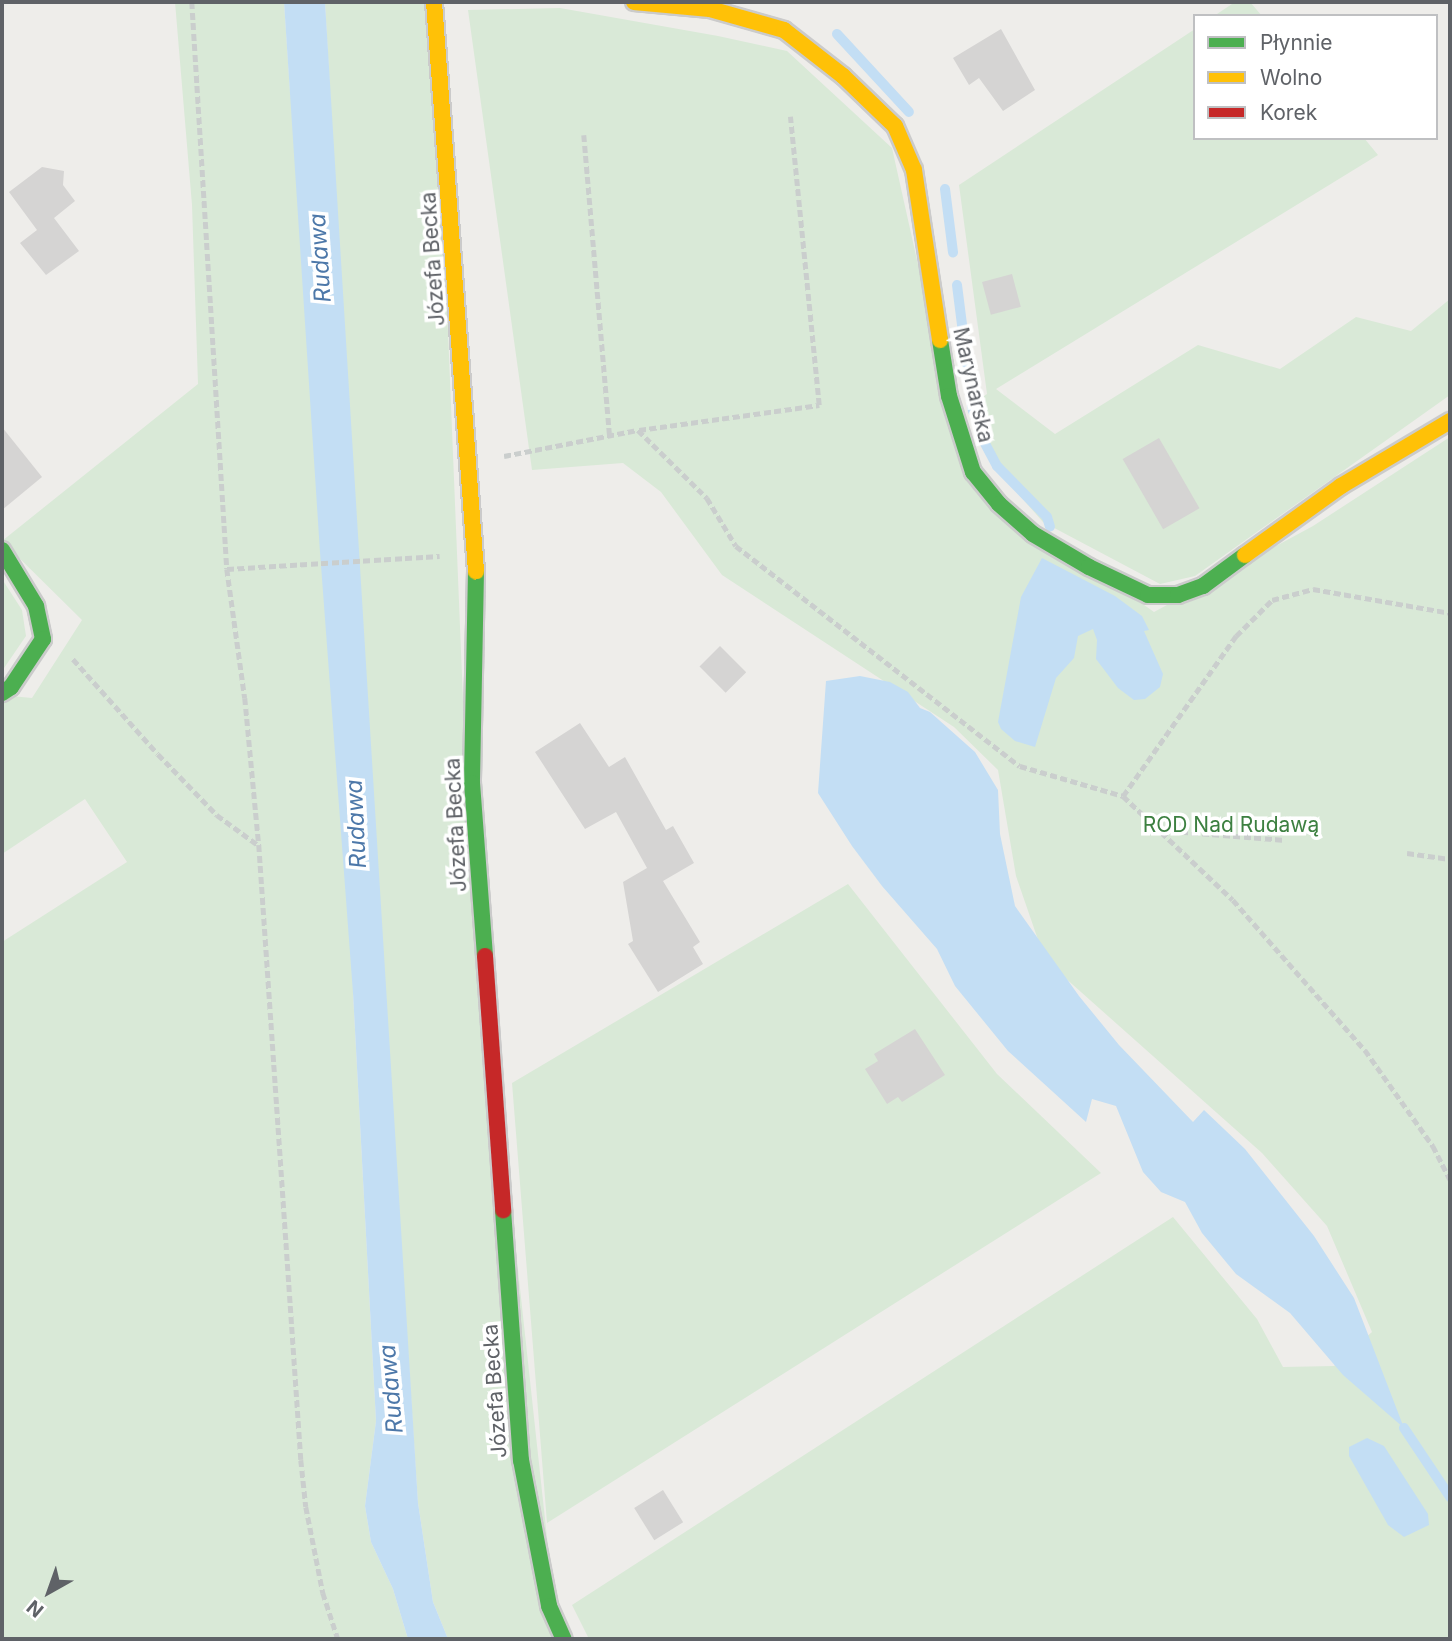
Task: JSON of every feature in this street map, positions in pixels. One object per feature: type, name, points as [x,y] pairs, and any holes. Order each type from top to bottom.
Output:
[{"type":"street","name":"Józefa Becka","points":[[435,2],[476,555],[472,783],[521,1460],[535,1546],[549,1606],[564,1639]]},
{"type":"street","name":"Marynarska","points":[[634,2],[710,9],[783,30],[843,76],[895,126],[914,170],[949,396],[973,472],[999,504],[1033,534],[1089,567],[1148,595],[1178,595],[1203,586],[1340,486],[1450,421]]},
{"type":"street","points":[[2,550],[36,606],[43,639],[11,687],[2,693]]},
{"type":"path","points":[[192,2],[228,569],[245,698],[259,845],[301,1460],[306,1507],[323,1592],[338,1639]]},
{"type":"path","points":[[469,461],[638,430],[820,405],[790,116]]},
{"type":"path","points":[[584,135],[610,436]]},
{"type":"path","points":[[638,430],[707,498],[736,546],[1020,766],[1122,796],[1159,830],[1233,900],[1365,1050],[1433,1146],[1450,1180]]},
{"type":"path","points":[[228,569],[444,556]]},
{"type":"path","points":[[1122,796],[1236,636],[1272,600],[1313,589],[1450,613]]},
{"type":"path","points":[[43,639],[69,655],[217,815],[259,845]]},
{"type":"path","points":[[1159,830],[1285,840]]},
{"type":"path","points":[[1407,853],[1450,859]]},
{"type":"green space","points":[[175,2],[284,2],[290,92],[331,110],[325,2],[426,2],[443,208],[467,799],[558,1639],[448,1639],[433,1602],[418,1503],[389,1064],[353,993],[376,1421],[365,1506],[371,1542],[393,1589],[408,1639],[2,1639],[2,942],[127,862],[85,799],[2,854],[2,701],[11,696],[32,698],[82,620],[2,541],[198,384],[192,205]]},
{"type":"green space","points":[[1235,2],[1250,2],[1260,14],[1217,14]]},
{"type":"green space","name":"ROD Nad Rudawą","points":[[560,8],[787,51],[892,148],[966,480],[1154,612],[1313,526],[1450,437],[1450,1639],[589,1639],[572,1605],[1173,1217],[1257,1319],[1283,1367],[1334,1366],[1372,1332],[1327,1226],[1262,1153],[1045,960],[1016,876],[998,770],[954,727],[722,575],[661,492],[623,463],[532,470],[468,10]]},
{"type":"green space","points":[[1193,30],[1193,140],[1366,140],[1378,155],[996,389],[1055,434],[1198,345],[1280,369],[1356,317],[1411,331],[1450,299],[1450,395],[1195,576],[1160,584],[1043,522],[990,462],[967,407],[987,394],[959,185]]},
{"type":"green space","points":[[2,579],[22,610],[26,636],[2,671]]},
{"type":"green space","points":[[848,884],[997,1074],[1101,1173],[547,1523],[512,1083]]},
{"type":"water","name":"Rudawa","points":[[284,2],[325,2],[418,1503],[433,1602],[448,1639],[408,1639],[393,1589],[371,1542],[365,1506],[376,1421],[353,993],[320,552]]},
{"type":"water","points":[[1042,558],[1115,596],[1142,616],[1149,630],[1144,631],[1163,674],[1160,687],[1145,699],[1134,700],[1118,688],[1096,659],[1097,640],[1093,629],[1078,636],[1074,658],[1056,678],[1035,747],[1015,741],[1001,729],[998,722],[1021,597]]},
{"type":"water","points":[[860,676],[890,682],[908,692],[920,708],[930,712],[975,752],[998,790],[1000,834],[1015,906],[1079,996],[1119,1045],[1193,1122],[1204,1110],[1245,1149],[1314,1236],[1354,1298],[1404,1428],[1343,1375],[1290,1313],[1236,1274],[1202,1233],[1185,1202],[1161,1192],[1143,1172],[1116,1106],[1092,1099],[1086,1122],[1008,1051],[955,986],[937,949],[882,886],[852,846],[818,793],[826,681]]},
{"type":"water","points":[[1367,1438],[1384,1446],[1428,1514],[1429,1525],[1404,1537],[1388,1525],[1349,1456],[1349,1447]]},
{"type":"building","points":[[1001,29],[1035,90],[1003,111],[979,78],[969,85],[953,58]]},
{"type":"building","points":[[42,167],[64,171],[63,185],[75,201],[54,218],[79,251],[46,275],[20,243],[37,230],[9,192]]},
{"type":"building","points":[[1012,274],[1021,307],[991,315],[982,282]]},
{"type":"building","points":[[2,427],[42,477],[2,510]]},
{"type":"building","points":[[1159,438],[1200,508],[1163,529],[1123,459]]},
{"type":"building","points":[[720,646],[746,672],[726,693],[699,667]]},
{"type":"building","points":[[580,723],[609,767],[625,757],[666,830],[673,826],[694,863],[663,881],[700,942],[693,947],[703,964],[658,992],[628,944],[633,941],[623,882],[647,868],[616,812],[585,829],[535,752]]},
{"type":"building","points":[[915,1029],[945,1075],[902,1102],[898,1097],[887,1104],[865,1069],[878,1061],[874,1054]]},
{"type":"building","points":[[663,1490],[683,1522],[654,1540],[634,1508]]},
{"type":"waterway","points":[[837,34],[909,112]]},
{"type":"waterway","points":[[945,189],[953,252]]},
{"type":"waterway","points":[[957,285],[973,411]]},
{"type":"waterway","points":[[981,436],[997,466],[1047,517],[1050,527]]},
{"type":"waterway","points":[[1404,1428],[1450,1497]]},
{"type":"traffic: fast","points":[[940,340],[949,396],[973,472],[999,504],[1033,534],[1089,567],[1148,595],[1178,595],[1203,586],[1245,555]]},
{"type":"traffic: fast","points":[[2,550],[36,606],[43,639],[11,687],[2,693]]},
{"type":"traffic: fast","points":[[476,571],[472,783],[485,956]]},
{"type":"traffic: fast","points":[[503,1210],[521,1460],[549,1606],[564,1639]]},
{"type":"traffic: slow","points":[[434,2],[476,571]]},
{"type":"traffic: slow","points":[[634,2],[710,9],[784,30],[843,76],[895,126],[914,170],[940,340]]},
{"type":"traffic: slow","points":[[1245,555],[1341,486],[1450,421]]},
{"type":"traffic: jam","points":[[485,956],[503,1210]]}]
